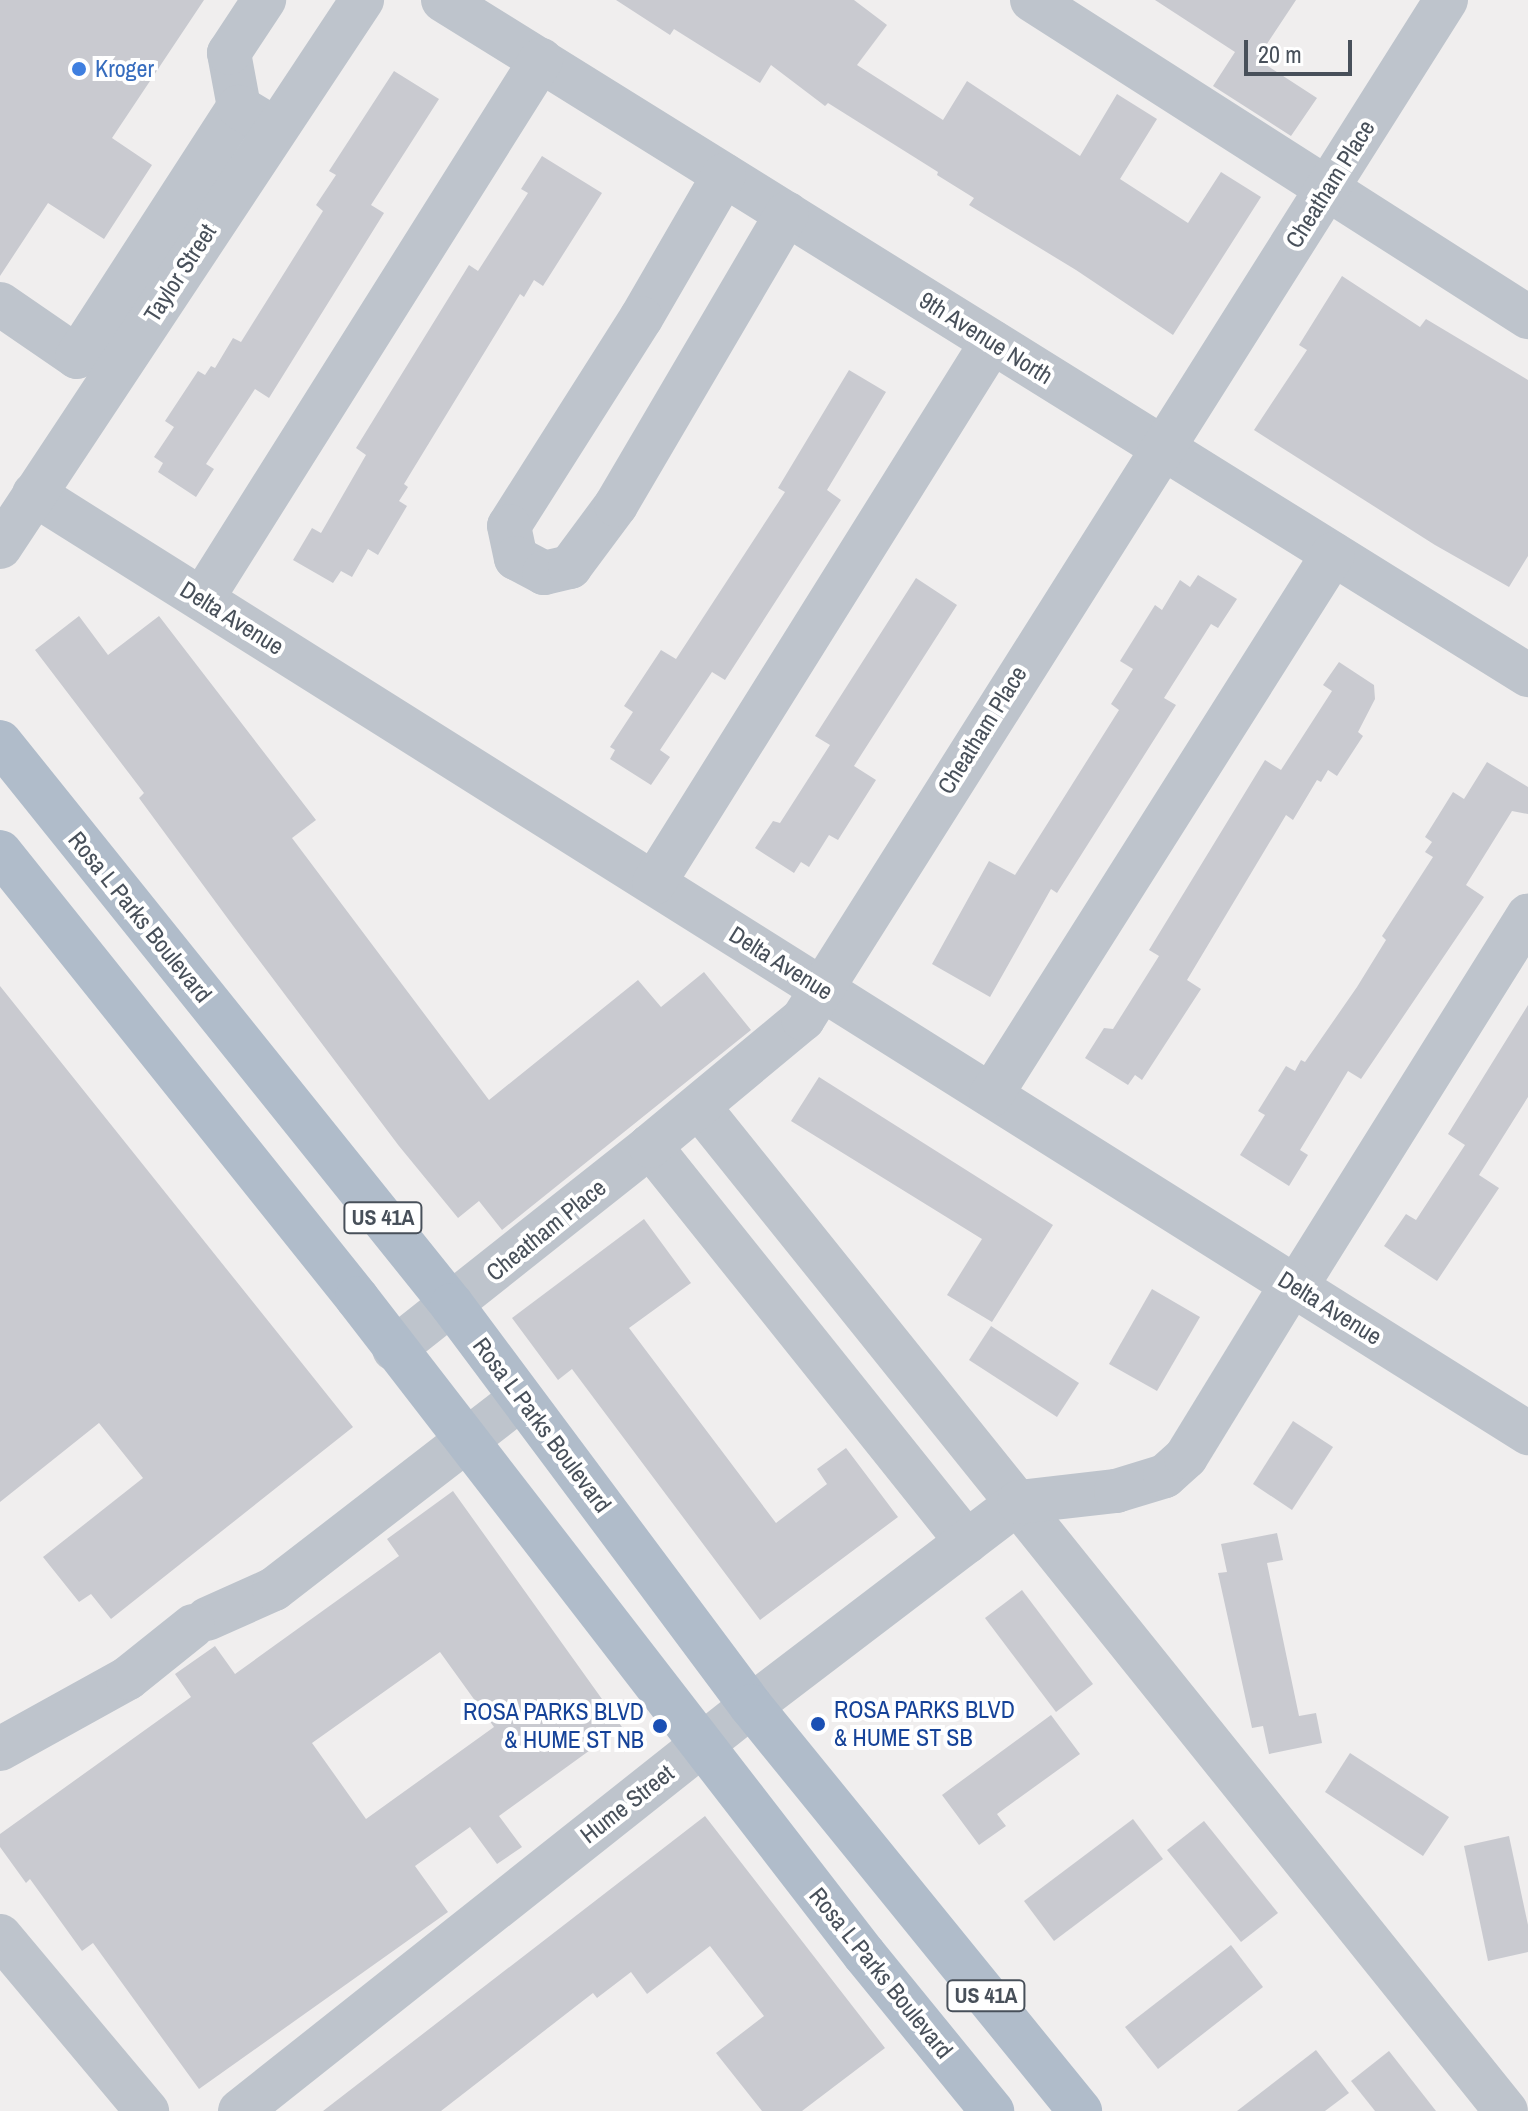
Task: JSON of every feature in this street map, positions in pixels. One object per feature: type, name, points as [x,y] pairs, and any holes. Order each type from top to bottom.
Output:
[{"type":"main road","name":"Rosa L Parks Boulevard","points":[[0,742],[452,1305],[751,1706],[1080,2111]]},
{"type":"main road","name":"Rosa L Parks Boulevard","points":[[0,852],[466,1440],[864,1954],[992,2111]]},
{"type":"street","points":[[257,118],[229,53],[264,0]]},
{"type":"street","name":"Taylor Street","points":[[0,547],[34,494],[93,369],[257,118],[362,0]]},
{"type":"street","name":"9th Avenue North","points":[[443,0],[1528,675]]},
{"type":"street","points":[[1032,0],[1528,317]]},
{"type":"street","name":"Cheatham Place","points":[[394,1349],[699,1107],[803,1019],[1161,447],[1446,0]]},
{"type":"street","points":[[202,599],[541,60]]},
{"type":"street","points":[[724,175],[641,318],[509,526],[516,558],[544,573],[570,567],[616,505],[787,214]]},
{"type":"street","points":[[7,322],[93,369]]},
{"type":"street","points":[[654,883],[992,342]]},
{"type":"street","name":"Delta Avenue","points":[[34,494],[1528,1433]]},
{"type":"street","points":[[991,1095],[1333,554]]},
{"type":"street","points":[[1019,1502],[1116,1491],[1165,1476],[1186,1457],[1528,916]]},
{"type":"street","points":[[699,1107],[1506,2111]]},
{"type":"street","points":[[650,1146],[967,1542]]},
{"type":"street","points":[[0,1749],[128,1678],[200,1622],[274,1589],[521,1398]]},
{"type":"street","name":"Hume Street","points":[[240,2111],[751,1706],[1019,1502]]},
{"type":"street","points":[[0,1936],[147,2111]]},
{"type":"building","name":"Kroger","points":[[0,0],[204,0],[112,138],[152,165],[104,239],[48,203],[0,276]]},
{"type":"building","points":[[616,0],[854,0],[887,25],[857,65],[943,120],[967,81],[1080,156],[1117,94],[1157,119],[1120,179],[1188,223],[1221,172],[1261,197],[1173,335],[1076,270],[969,205],[974,198],[937,175],[938,172],[828,103],[825,106],[771,65],[760,83],[674,29],[670,35]]},
{"type":"building","points":[[1155,0],[1296,0],[1257,59],[1317,98],[1291,136],[1213,86],[1235,52]]},
{"type":"building","points":[[394,71],[439,99],[371,205],[384,213],[269,398],[255,389],[206,464],[214,469],[196,497],[158,472],[163,463],[154,457],[174,427],[165,421],[198,371],[205,375],[211,366],[215,368],[233,338],[241,342],[323,211],[316,205],[336,175],[329,171]]},
{"type":"building","points":[[542,156],[602,193],[543,286],[534,280],[524,297],[520,294],[404,484],[408,487],[399,501],[407,506],[378,555],[368,549],[352,577],[341,571],[333,583],[293,560],[312,528],[321,533],[366,455],[356,448],[469,265],[478,271],[528,193],[521,189]]},
{"type":"building","points":[[1342,276],[1420,327],[1426,319],[1528,380],[1528,556],[1509,587],[1435,545],[1254,430],[1307,350],[1299,345]]},
{"type":"building","points":[[849,370],[886,392],[827,490],[841,500],[725,680],[712,672],[660,750],[670,757],[651,785],[610,759],[615,750],[610,747],[633,712],[624,706],[661,650],[676,659],[785,492],[778,488]]},
{"type":"building","points":[[1198,575],[1237,599],[1218,628],[1211,624],[1164,698],[1176,705],[1057,893],[1051,889],[990,997],[932,964],[989,861],[1015,875],[1119,710],[1111,704],[1133,669],[1120,661],[1155,605],[1162,610],[1180,580],[1190,587]]},
{"type":"building","points":[[916,578],[957,605],[854,766],[876,780],[838,840],[829,835],[809,867],[801,862],[794,873],[755,848],[773,821],[780,823],[830,745],[815,736]]},
{"type":"building","points":[[79,616],[108,655],[159,616],[316,820],[292,838],[489,1100],[638,980],[661,1007],[704,972],[751,1030],[502,1230],[479,1201],[458,1218],[399,1146],[234,927],[139,798],[144,793],[35,650]]},
{"type":"building","points":[[1339,662],[1374,685],[1375,699],[1358,732],[1363,736],[1337,776],[1328,770],[1321,782],[1317,780],[1293,820],[1286,815],[1187,980],[1201,989],[1142,1080],[1135,1075],[1128,1085],[1085,1058],[1104,1028],[1113,1029],[1159,956],[1149,950],[1265,760],[1281,770],[1332,691],[1323,685]]},
{"type":"building","points":[[1487,762],[1528,787],[1528,814],[1512,811],[1466,885],[1484,897],[1361,1079],[1348,1071],[1300,1150],[1308,1155],[1289,1186],[1240,1155],[1265,1115],[1258,1111],[1286,1066],[1295,1071],[1301,1060],[1305,1062],[1357,987],[1386,940],[1382,936],[1433,857],[1425,852],[1432,842],[1425,837],[1453,792],[1464,799]]},
{"type":"building","points":[[0,986],[353,1427],[111,1619],[91,1594],[79,1602],[43,1557],[143,1478],[99,1423],[0,1502]]},
{"type":"building","points":[[1528,1005],[1528,1097],[1479,1175],[1499,1188],[1437,1281],[1384,1246],[1406,1214],[1416,1220],[1465,1145],[1448,1134]]},
{"type":"building","points":[[819,1077],[1053,1225],[992,1322],[947,1295],[982,1239],[791,1121]]},
{"type":"building","points":[[644,1219],[691,1283],[629,1328],[776,1523],[827,1484],[817,1469],[846,1448],[898,1517],[760,1620],[572,1369],[558,1380],[512,1318]]},
{"type":"building","points":[[1152,1289],[1200,1317],[1157,1391],[1109,1364]]},
{"type":"building","points":[[991,1326],[1079,1383],[1057,1417],[969,1360]]},
{"type":"building","points":[[1293,1421],[1333,1447],[1292,1510],[1253,1484]]},
{"type":"building","points":[[453,1491],[622,1727],[499,1816],[522,1847],[497,1864],[470,1827],[415,1866],[448,1912],[199,2089],[93,1943],[82,1951],[30,1879],[26,1883],[0,1847],[0,1834],[191,1697],[175,1674],[215,1646],[235,1674],[399,1556],[387,1539]],"holes":[[[440,1652],[494,1727],[366,1819],[312,1743]]]},
{"type":"building","points":[[1277,1533],[1283,1560],[1267,1563],[1299,1716],[1316,1713],[1322,1743],[1269,1754],[1263,1726],[1252,1728],[1218,1573],[1227,1572],[1221,1544]]},
{"type":"building","points":[[1022,1590],[1093,1684],[1056,1712],[985,1618]]},
{"type":"building","points":[[1051,1715],[1080,1754],[997,1814],[1006,1826],[979,1845],[942,1795]]},
{"type":"building","points":[[1350,1753],[1449,1817],[1423,1856],[1325,1792]]},
{"type":"building","points":[[705,1816],[885,2048],[802,2111],[762,2111],[716,2053],[764,2016],[710,1946],[647,1994],[631,1972],[597,1998],[593,1993],[441,2111],[323,2111]]},
{"type":"building","points":[[1133,1819],[1163,1859],[1054,1941],[1024,1901]]},
{"type":"building","points":[[1204,1821],[1278,1913],[1241,1942],[1167,1850]]},
{"type":"building","points":[[1509,1836],[1528,1925],[1528,1952],[1488,1961],[1464,1846]]},
{"type":"building","points":[[1231,1945],[1263,1987],[1158,2069],[1125,2027]]},
{"type":"building","points":[[1316,2050],[1349,2093],[1325,2111],[1237,2111]]},
{"type":"building","points":[[1389,2051],[1436,2111],[1375,2111],[1351,2081]]},
{"type":"place","name":"Kroger","points":[[79,69]]},
{"type":"place","name":"ROSA PARKS BLVD & HUME ST SB","points":[[818,1724]]},
{"type":"place","name":"ROSA PARKS BLVD & HUME ST NB","points":[[660,1726]]}]
